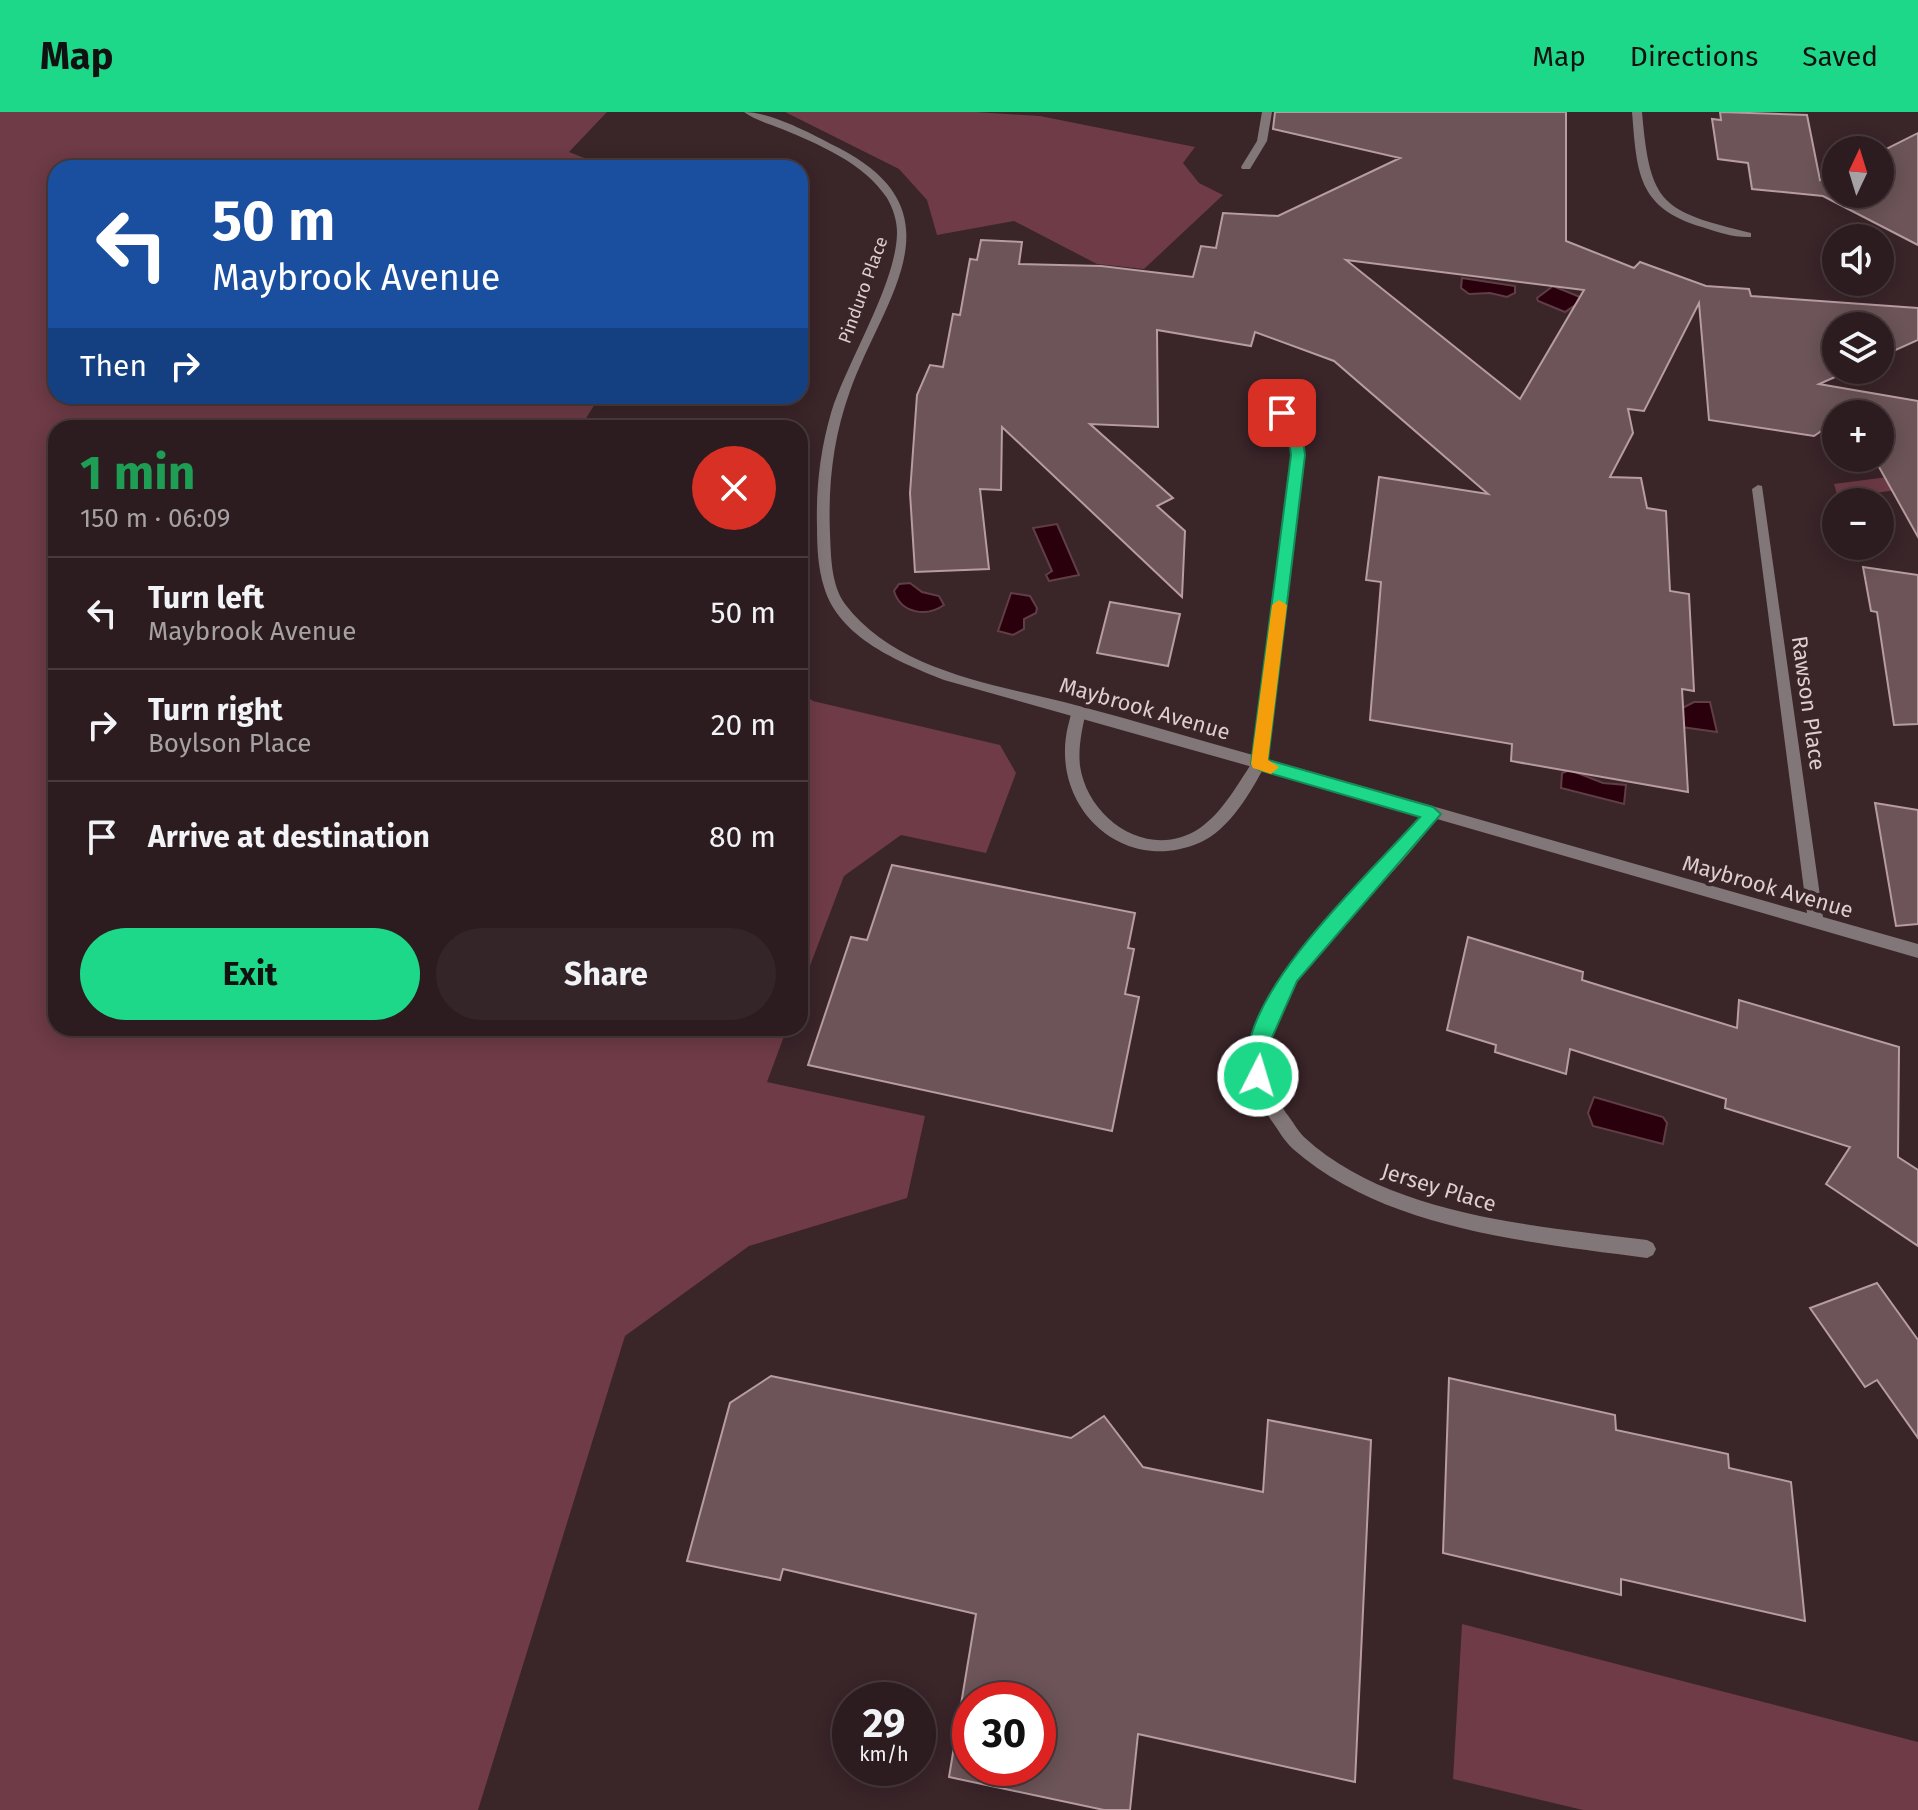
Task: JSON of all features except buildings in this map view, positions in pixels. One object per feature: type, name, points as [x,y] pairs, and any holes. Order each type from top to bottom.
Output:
[{"type":"street","name":"Pinduro Place","points":[[749,112],[849,158],[880,183],[902,222],[903,244],[875,318],[838,399],[821,480],[824,560]]},
{"type":"street","points":[[1246,167],[1260,150],[1267,131],[1267,112]]},
{"type":"street","points":[[1637,112],[1646,185],[1656,202],[1679,218],[1747,235]]},
{"type":"street","points":[[1079,711],[1071,731],[1075,785],[1098,821],[1123,838],[1149,845],[1173,844],[1196,837],[1219,821],[1259,764],[1298,455],[1295,432],[1282,413]]},
{"type":"street","name":"Rawson Place","points":[[1758,489],[1816,922]]},
{"type":"street","name":"Maybrook Avenue","points":[[824,560],[838,605],[868,634],[912,662],[965,682],[1079,711],[1918,951]]},
{"type":"street","name":"Jersey Place","points":[[1433,814],[1290,975],[1265,1025],[1257,1051],[1258,1076],[1277,1120],[1298,1145],[1376,1193],[1506,1230],[1647,1249]]},
{"type":"shaded area","points":[[0,112],[607,112],[569,152],[590,160],[48,160],[48,404],[595,404],[585,420],[48,420],[48,1036],[784,1036],[767,1082],[925,1116],[907,1198],[749,1246],[625,1336],[478,1810],[0,1810]]},
{"type":"shaded area","points":[[785,112],[976,112],[1040,116],[1195,147],[1183,163],[1199,183],[1223,195],[1144,269],[1097,264],[1014,221],[937,235],[927,200],[899,169]]},
{"type":"shaded area","points":[[1462,278],[1515,286],[1515,293],[1507,297],[1490,293],[1469,294],[1461,288]]},
{"type":"shaded area","points":[[1553,286],[1580,297],[1581,301],[1565,312],[1538,301],[1537,298]]},
{"type":"shaded area","points":[[1918,473],[1918,487],[1894,490],[1835,488],[1834,484]]},
{"type":"shaded area","points":[[1057,524],[1079,575],[1049,581],[1046,575],[1052,571],[1033,528]]},
{"type":"shaded area","points":[[910,583],[922,592],[939,596],[944,605],[923,612],[908,609],[897,599],[894,591],[899,584]]},
{"type":"shaded area","points":[[1011,593],[1030,596],[1037,608],[1036,613],[1024,619],[1024,629],[1013,635],[998,631]]},
{"type":"shaded area","points":[[808,698],[1000,745],[1016,773],[986,853],[901,835],[844,876],[808,971]]},
{"type":"shaded area","points":[[1694,702],[1710,702],[1717,732],[1653,723]]},
{"type":"shaded area","points":[[1570,770],[1603,783],[1626,785],[1624,804],[1561,788],[1562,773]]},
{"type":"shaded area","points":[[1594,1097],[1663,1117],[1667,1123],[1663,1144],[1593,1126],[1588,1113]]},
{"type":"shaded area","points":[[1462,1624],[1918,1742],[1918,1810],[1583,1810],[1453,1779]]},
{"type":"slow traffic","points":[[1271,767],[1259,764],[1279,605]]},
{"type":"route","points":[[1258,1076],[1257,1051],[1265,1025],[1290,975],[1433,814],[1259,764],[1298,455],[1295,432],[1282,413]]}]
